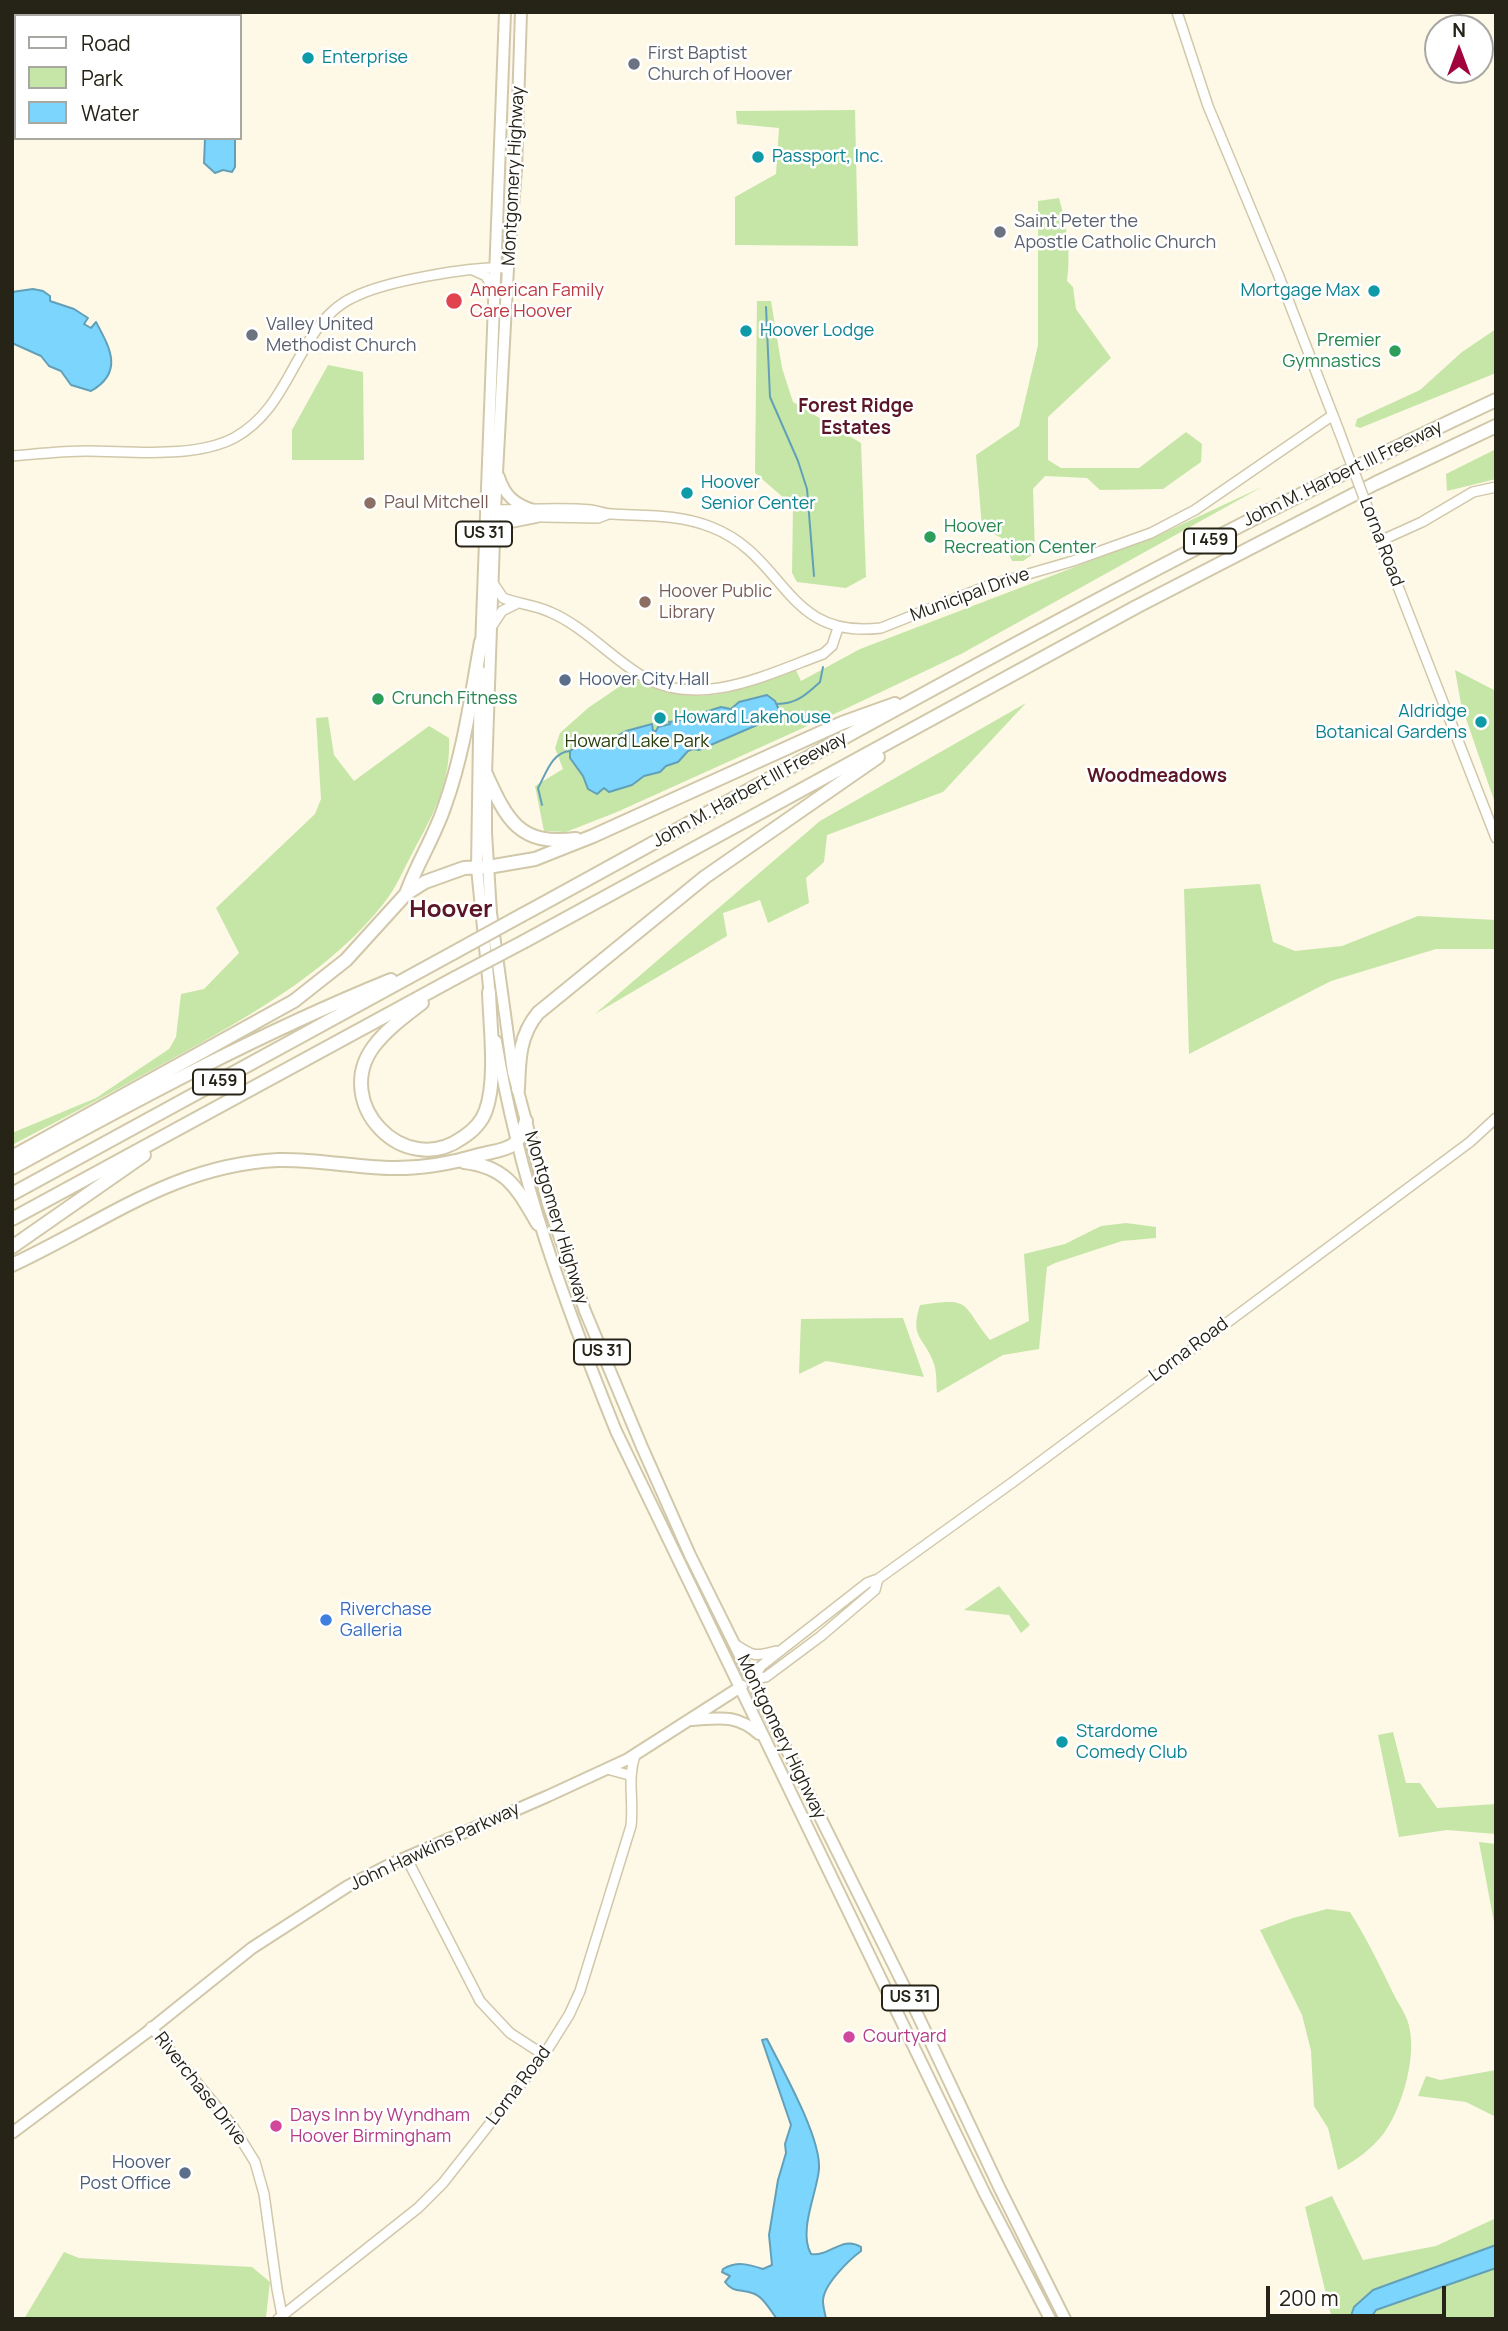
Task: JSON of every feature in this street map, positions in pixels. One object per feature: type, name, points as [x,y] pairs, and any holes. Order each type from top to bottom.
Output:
[{"type":"highway","name":"John M. Harbert III Freeway","points":[[12,1194],[928,692],[1277,506],[1496,400]]},
{"type":"highway","name":"John M. Harbert III Freeway","points":[[12,1219],[1136,607],[1271,536],[1496,426]]},
{"type":"highway","points":[[406,894],[412,875],[445,807],[455,776],[481,642]]},
{"type":"highway","points":[[12,1157],[294,1001],[346,960],[406,894],[425,882],[448,873],[535,859],[593,836],[842,723],[928,692]]},
{"type":"highway","points":[[518,1089],[520,1046],[524,1034],[538,1013],[705,877],[941,715]]},
{"type":"highway","points":[[486,774],[506,816],[527,833],[536,838],[560,841],[593,836]]},
{"type":"highway","points":[[12,1168],[242,1046],[344,999],[425,969]]},
{"type":"highway","points":[[453,979],[386,1032],[366,1059],[362,1074],[363,1098],[374,1123],[387,1136],[414,1148],[442,1148],[456,1142],[475,1128],[486,1111],[491,1070],[489,992]]},
{"type":"highway","points":[[12,1247],[151,1150],[248,1090]]},
{"type":"highway","points":[[12,1265],[155,1189],[208,1171],[279,1160],[387,1168],[432,1166],[508,1147],[516,1143],[526,1121]]},
{"type":"highway","points":[[457,1161],[488,1167],[510,1180],[538,1224]]},
{"type":"main road","name":"Montgomery Highway","points":[[505,12],[495,267],[491,513],[481,642],[477,761],[489,992],[503,1085],[516,1143],[538,1224],[581,1347],[616,1432],[985,2194],[1050,2319]]},
{"type":"main road","name":"Montgomery Highway","points":[[522,12],[516,170],[497,471],[491,513],[494,543],[483,868],[505,1026],[518,1089],[548,1204],[573,1278],[642,1447],[691,1555],[1065,2319]]},
{"type":"main road","points":[[497,471],[507,495],[534,513]]},
{"type":"main road","points":[[494,543],[506,523],[534,513]]},
{"type":"main road","points":[[556,1275],[564,1279],[573,1278]]},
{"type":"main road","name":"John Hawkins Parkway","points":[[12,2133],[252,1948],[348,1886],[406,1857],[635,1755],[753,1678]]},
{"type":"main road","points":[[690,1720],[725,1718],[742,1721],[764,1738]]},
{"type":"street","name":"Lorna Road","points":[[1177,12],[1208,106],[1279,274],[1496,838]]},
{"type":"street","points":[[12,456],[82,451],[187,451],[222,443],[245,431],[268,410],[316,330],[351,298],[377,287],[472,270],[508,268]]},
{"type":"street","points":[[472,270],[486,276],[495,292]]},
{"type":"street","name":"Municipal Drive","points":[[491,513],[592,510],[607,514],[681,518],[714,528],[742,543],[798,605],[817,619],[838,628],[881,628],[987,586],[1073,561],[1151,533],[1195,510],[1332,415]]},
{"type":"street","points":[[1380,541],[1422,522],[1473,492],[1496,487]]},
{"type":"street","points":[[493,583],[500,596],[516,604],[548,611],[593,639],[642,676],[674,688],[702,690],[742,683],[823,654],[832,646],[838,628]]},
{"type":"street","points":[[492,626],[502,611],[516,604]]},
{"type":"street","name":"Lorna Road","points":[[753,1678],[761,1665],[867,1583],[878,1579],[1005,1488],[1470,1142],[1496,1118]]},
{"type":"street","name":"Lorna Road","points":[[753,1678],[766,1677],[821,1636],[875,1590],[878,1579]]},
{"type":"street","points":[[736,1645],[757,1656],[781,1650]]},
{"type":"street","name":"Lorna Road","points":[[280,2317],[418,2208],[443,2183],[544,2055],[564,2024],[578,1998],[631,1826],[633,1799],[629,1775],[635,1755]]},
{"type":"street","points":[[607,1769],[629,1775]]},
{"type":"street","points":[[406,1857],[480,2001],[510,2033],[544,2055]]},
{"type":"street","name":"Riverchase Drive","points":[[151,2027],[232,2125],[254,2161],[264,2194],[280,2317]]},
{"type":"green space","points":[[855,110],[858,246],[735,245],[735,197],[776,174],[779,128],[737,124],[736,111]]},
{"type":"green space","points":[[1059,198],[1067,239],[1067,281],[1073,287],[1076,309],[1111,358],[1048,417],[1048,460],[1061,468],[1139,468],[1186,432],[1202,444],[1201,462],[1163,489],[1100,490],[1087,478],[1045,476],[1033,489],[1035,553],[1023,561],[1012,561],[1003,539],[982,527],[976,455],[1019,426],[1038,345],[1038,201]]},
{"type":"green space","points":[[757,301],[771,301],[782,368],[793,402],[861,443],[866,577],[846,588],[797,582],[792,573],[793,506],[755,473]]},
{"type":"green space","points":[[1496,329],[1496,373],[1360,428],[1355,426],[1357,419],[1420,390],[1462,352]]},
{"type":"green space","points":[[328,365],[363,372],[364,460],[292,460],[292,430]]},
{"type":"green space","points":[[1496,449],[1496,479],[1447,491],[1446,474]]},
{"type":"green space","name":"Howard Lake Park","points":[[1262,487],[961,654],[617,812],[566,832],[544,831],[535,786],[563,769],[555,748],[560,733],[588,708],[632,678],[675,694],[695,696],[734,691],[796,670],[801,681],[860,649],[1161,534]]},
{"type":"green space","name":"Aldridge Botanical Gardens","points":[[1455,670],[1496,691],[1496,806],[1461,704]]},
{"type":"green space","points":[[1026,703],[943,792],[827,835],[824,862],[806,878],[809,903],[768,923],[760,900],[723,913],[727,936],[595,1014],[820,821]]},
{"type":"green space","points":[[328,717],[334,755],[354,781],[429,726],[449,738],[447,768],[440,795],[429,822],[389,897],[342,947],[269,1003],[12,1145],[12,1133],[96,1098],[169,1049],[176,1037],[181,994],[204,989],[239,953],[216,908],[315,814],[321,799],[316,718]]},
{"type":"green space","points":[[1260,884],[1273,942],[1295,951],[1342,946],[1418,916],[1496,920],[1496,949],[1436,949],[1331,981],[1189,1054],[1184,889]]},
{"type":"green space","points":[[1126,1223],[1156,1227],[1156,1238],[1122,1241],[1047,1267],[1039,1349],[1003,1355],[937,1393],[934,1364],[917,1331],[920,1305],[949,1302],[964,1306],[990,1340],[1029,1321],[1024,1254],[1065,1244],[1101,1226]]},
{"type":"green space","points":[[903,1318],[924,1377],[826,1361],[799,1374],[801,1319]]},
{"type":"green space","points":[[999,1586],[1030,1625],[1021,1633],[1009,1615],[964,1610]]},
{"type":"green space","points":[[1393,1732],[1406,1783],[1420,1783],[1437,1808],[1496,1804],[1496,1834],[1447,1830],[1399,1837],[1378,1735]]},
{"type":"green space","points":[[1479,1842],[1496,1844],[1496,1933]]},
{"type":"green space","points":[[1327,1909],[1350,1912],[1405,2015],[1411,2038],[1406,2082],[1391,2122],[1369,2149],[1338,2170],[1328,2128],[1314,2106],[1311,2051],[1302,2015],[1260,1930]]},
{"type":"green space","points":[[1496,2070],[1496,2117],[1466,2102],[1418,2096],[1426,2076],[1440,2080]]},
{"type":"green space","points":[[1332,2196],[1363,2260],[1436,2246],[1496,2218],[1496,2245],[1373,2290],[1354,2307],[1350,2319],[1332,2319],[1305,2207]]},
{"type":"green space","points":[[64,2252],[79,2258],[252,2267],[270,2282],[266,2317],[24,2319]]},
{"type":"green space","points":[[1496,2268],[1496,2319],[1370,2319],[1376,2310]]},
{"type":"water","points":[[205,140],[235,140],[235,167],[232,172],[223,170],[215,173],[204,163]]},
{"type":"water","points":[[33,289],[43,291],[50,296],[50,301],[74,309],[88,318],[84,324],[91,328],[96,322],[109,350],[111,368],[108,376],[91,391],[71,385],[61,371],[49,366],[41,356],[12,343],[12,292]]},
{"type":"water","points":[[767,695],[775,701],[780,712],[764,722],[699,750],[688,751],[678,762],[666,766],[660,772],[644,776],[632,785],[609,792],[604,788],[597,794],[588,789],[583,776],[570,758],[570,751],[576,747],[607,742],[626,731],[652,724],[653,731],[656,731],[658,727],[670,724],[669,722],[721,707],[731,709],[739,702]]},
{"type":"water","points":[[767,2039],[799,2103],[818,2155],[818,2179],[806,2234],[811,2254],[848,2243],[861,2247],[861,2251],[827,2288],[823,2301],[826,2319],[777,2319],[760,2297],[728,2285],[725,2282],[730,2276],[722,2272],[728,2266],[738,2264],[763,2269],[772,2265],[769,2235],[778,2180],[786,2153],[785,2144],[791,2125],[762,2040]]},
{"type":"water","points":[[1496,2245],[1496,2268],[1376,2310],[1370,2319],[1350,2319],[1354,2307],[1373,2290]]},
{"type":"waterway","points":[[766,307],[770,397],[807,489],[814,576]]},
{"type":"waterway","points":[[777,704],[795,700],[810,691],[820,682],[823,667]]},
{"type":"waterway","points":[[542,805],[538,788],[547,770],[554,759],[570,751]]},
{"type":"place","name":"Enterprise","points":[[308,58]]},
{"type":"place","name":"First Baptist Church of Hoover","points":[[634,64]]},
{"type":"place","name":"Passport, Inc.","points":[[758,157]]},
{"type":"place","name":"Saint Peter the Apostle Catholic Church","points":[[1000,232]]},
{"type":"place","name":"Mortgage Max","points":[[1374,291]]},
{"type":"place","name":"American Family Care Hoover","points":[[454,301]]},
{"type":"place","name":"Hoover Lodge","points":[[746,331]]},
{"type":"place","name":"Valley United Methodist Church","points":[[252,335]]},
{"type":"place","name":"Premier Gymnastics","points":[[1395,351]]},
{"type":"place","name":"Hoover Senior Center","points":[[687,493]]},
{"type":"place","name":"Paul Mitchell","points":[[370,503]]},
{"type":"place","name":"Hoover Recreation Center","points":[[930,537]]},
{"type":"place","name":"Hoover Public Library","points":[[645,602]]},
{"type":"place","name":"Hoover City Hall","points":[[565,680]]},
{"type":"place","name":"Crunch Fitness","points":[[378,699]]},
{"type":"place","name":"Howard Lakehouse","points":[[660,718]]},
{"type":"place","name":"Aldridge Botanical Gardens","points":[[1481,722]]},
{"type":"place","name":"Riverchase Galleria","points":[[326,1620]]},
{"type":"place","name":"Stardome Comedy Club","points":[[1062,1742]]},
{"type":"place","name":"Courtyard","points":[[849,2037]]},
{"type":"place","name":"Days Inn by Wyndham Hoover Birmingham","points":[[276,2126]]},
{"type":"place","name":"Hoover Post Office","points":[[185,2173]]},
{"type":"district","name":"Forest Ridge Estates","points":[[856,418]]},
{"type":"district","name":"Woodmeadows","points":[[1157,777]]},
{"type":"district","name":"Hoover","points":[[451,910]]}]
